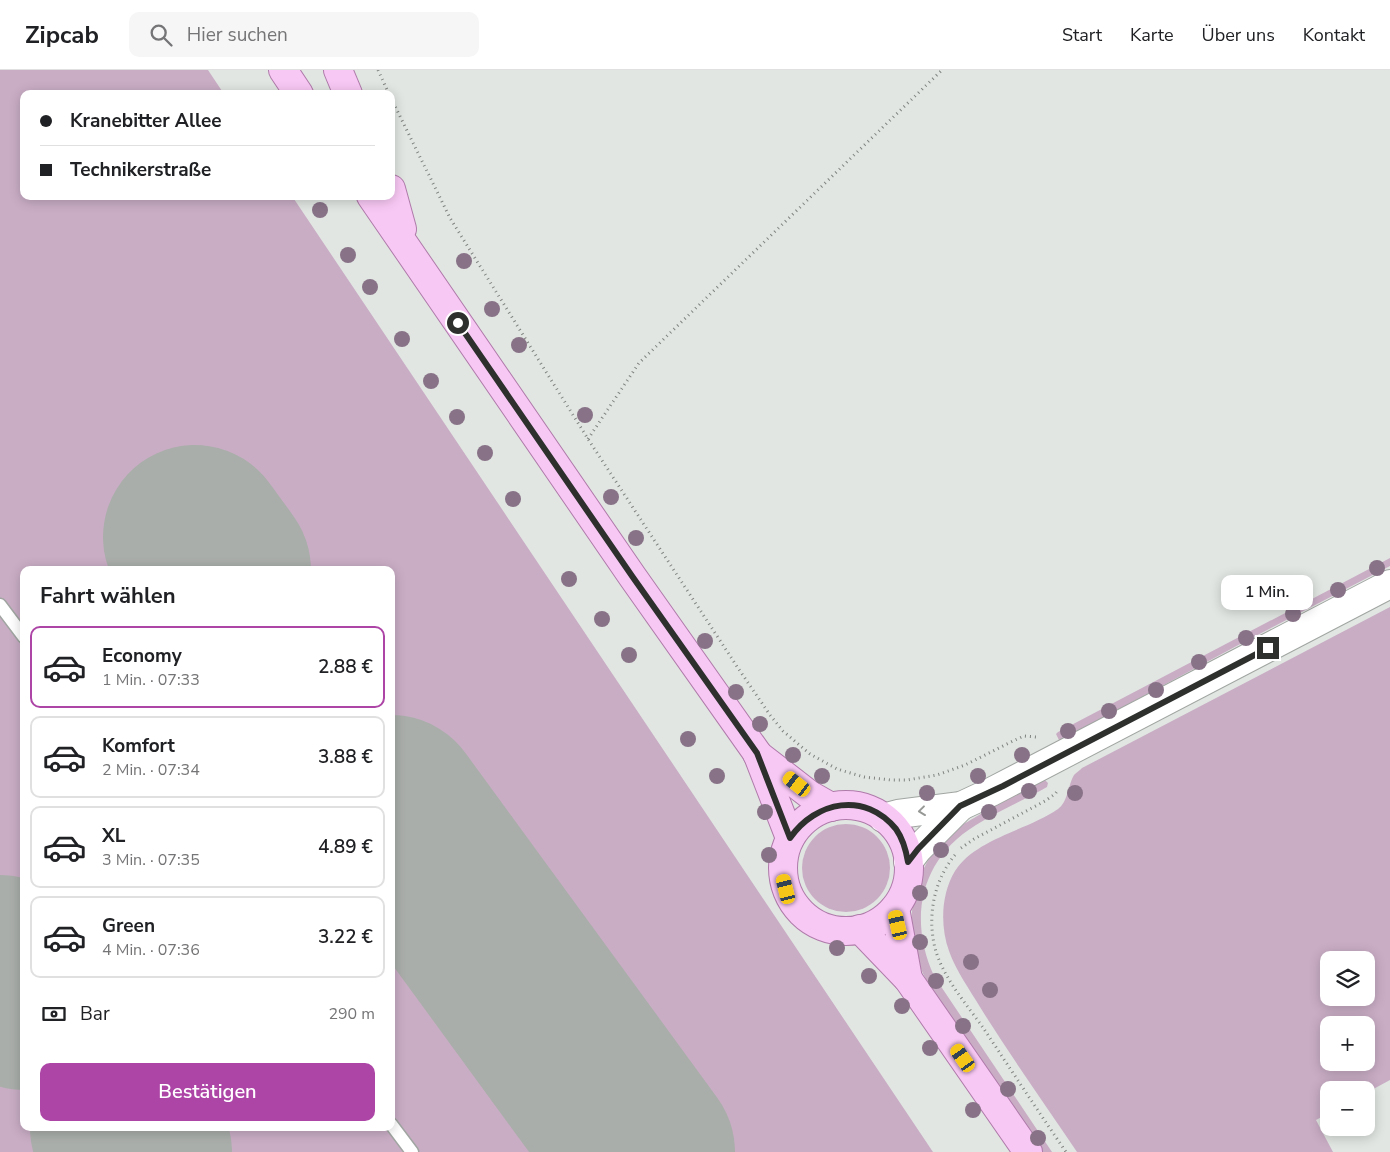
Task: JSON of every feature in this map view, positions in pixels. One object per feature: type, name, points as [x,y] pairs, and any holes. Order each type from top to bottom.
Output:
[{"type":"main road","points":[[283,70],[296,90]]},
{"type":"main road","points":[[338,70],[346,90]]},
{"type":"main road","points":[[374,200],[620,559],[757,753],[790,838]]},
{"type":"main road","points":[[394,200],[407,248]]},
{"type":"main road","points":[[757,753],[810,795],[831,807]]},
{"type":"main road","points":[[849,805],[867,809],[883,818],[896,830],[904,845],[908,862],[908,878],[903,894],[895,908],[879,922],[860,930],[834,930],[810,920],[800,912],[786,889],[783,876],[785,850],[790,838],[807,818],[818,811],[831,807],[849,805]]},
{"type":"main road","points":[[895,908],[908,979]]},
{"type":"main road","points":[[860,930],[908,979],[1028,1152]]},
{"type":"street","points":[[883,818],[898,814],[960,806],[1059,757],[1390,584]]},
{"type":"street","points":[[908,862],[918,849],[960,806]]},
{"type":"lane","points":[[0,606],[20,632]]},
{"type":"lane","points":[[395,1129],[412,1152]]},
{"type":"path","points":[[378,70],[387,90]]},
{"type":"path","points":[[588,439],[638,363],[942,70]]},
{"type":"path","points":[[395,106],[450,218],[588,439],[770,715],[783,731],[810,754],[824,762],[849,773],[891,780],[922,778],[953,770],[1024,736],[1040,738],[1053,747],[1063,767],[1063,780],[1054,794],[974,839],[954,856],[946,866],[936,890],[932,920],[935,948],[945,971],[1066,1152]]},
{"type":"shaded area","points":[[0,70],[208,70],[221,90],[20,90],[20,200],[295,200],[933,1152],[0,1152]]},
{"type":"shaded area","points":[[1390,558],[1390,566],[1059,740],[1056,734],[1058,732]]},
{"type":"shaded area","points":[[1390,607],[1390,1080],[1375,1088],[1375,1081],[1320,1081],[1320,1118],[1316,1120],[1320,1128],[1320,1136],[1324,1136],[1333,1152],[1077,1152],[963,980],[949,951],[943,921],[943,910],[950,880],[964,860],[988,843],[1058,809],[1066,798],[1074,775],[1082,768]]},
{"type":"shaded area","points":[[1045,780],[1048,783],[1047,787],[984,820],[957,839],[942,855],[931,873],[924,892],[921,912],[926,955],[934,976],[1052,1152],[1041,1152],[939,1002],[919,964],[912,930],[912,912],[920,877],[937,847],[958,827],[1027,788]]},
{"type":"shaded area","points":[[837,824],[855,824],[871,831],[883,843],[890,859],[890,877],[883,893],[871,905],[855,912],[837,912],[821,905],[809,893],[802,877],[802,859],[809,843],[821,831]]},
{"type":"runway","points":[[195,537],[216,566]]},
{"type":"runway","points":[[395,812],[643,1152]]},
{"type":"runway","points":[[0,967],[20,993]]},
{"type":"runway","points":[[124,1131],[140,1152]]},
{"type":"route","points":[[458,323],[632,576],[757,753],[790,838],[807,818],[818,811],[849,805],[867,809],[883,818],[896,830],[904,845],[908,862],[918,849],[960,806],[1003,786],[1268,648]]}]
